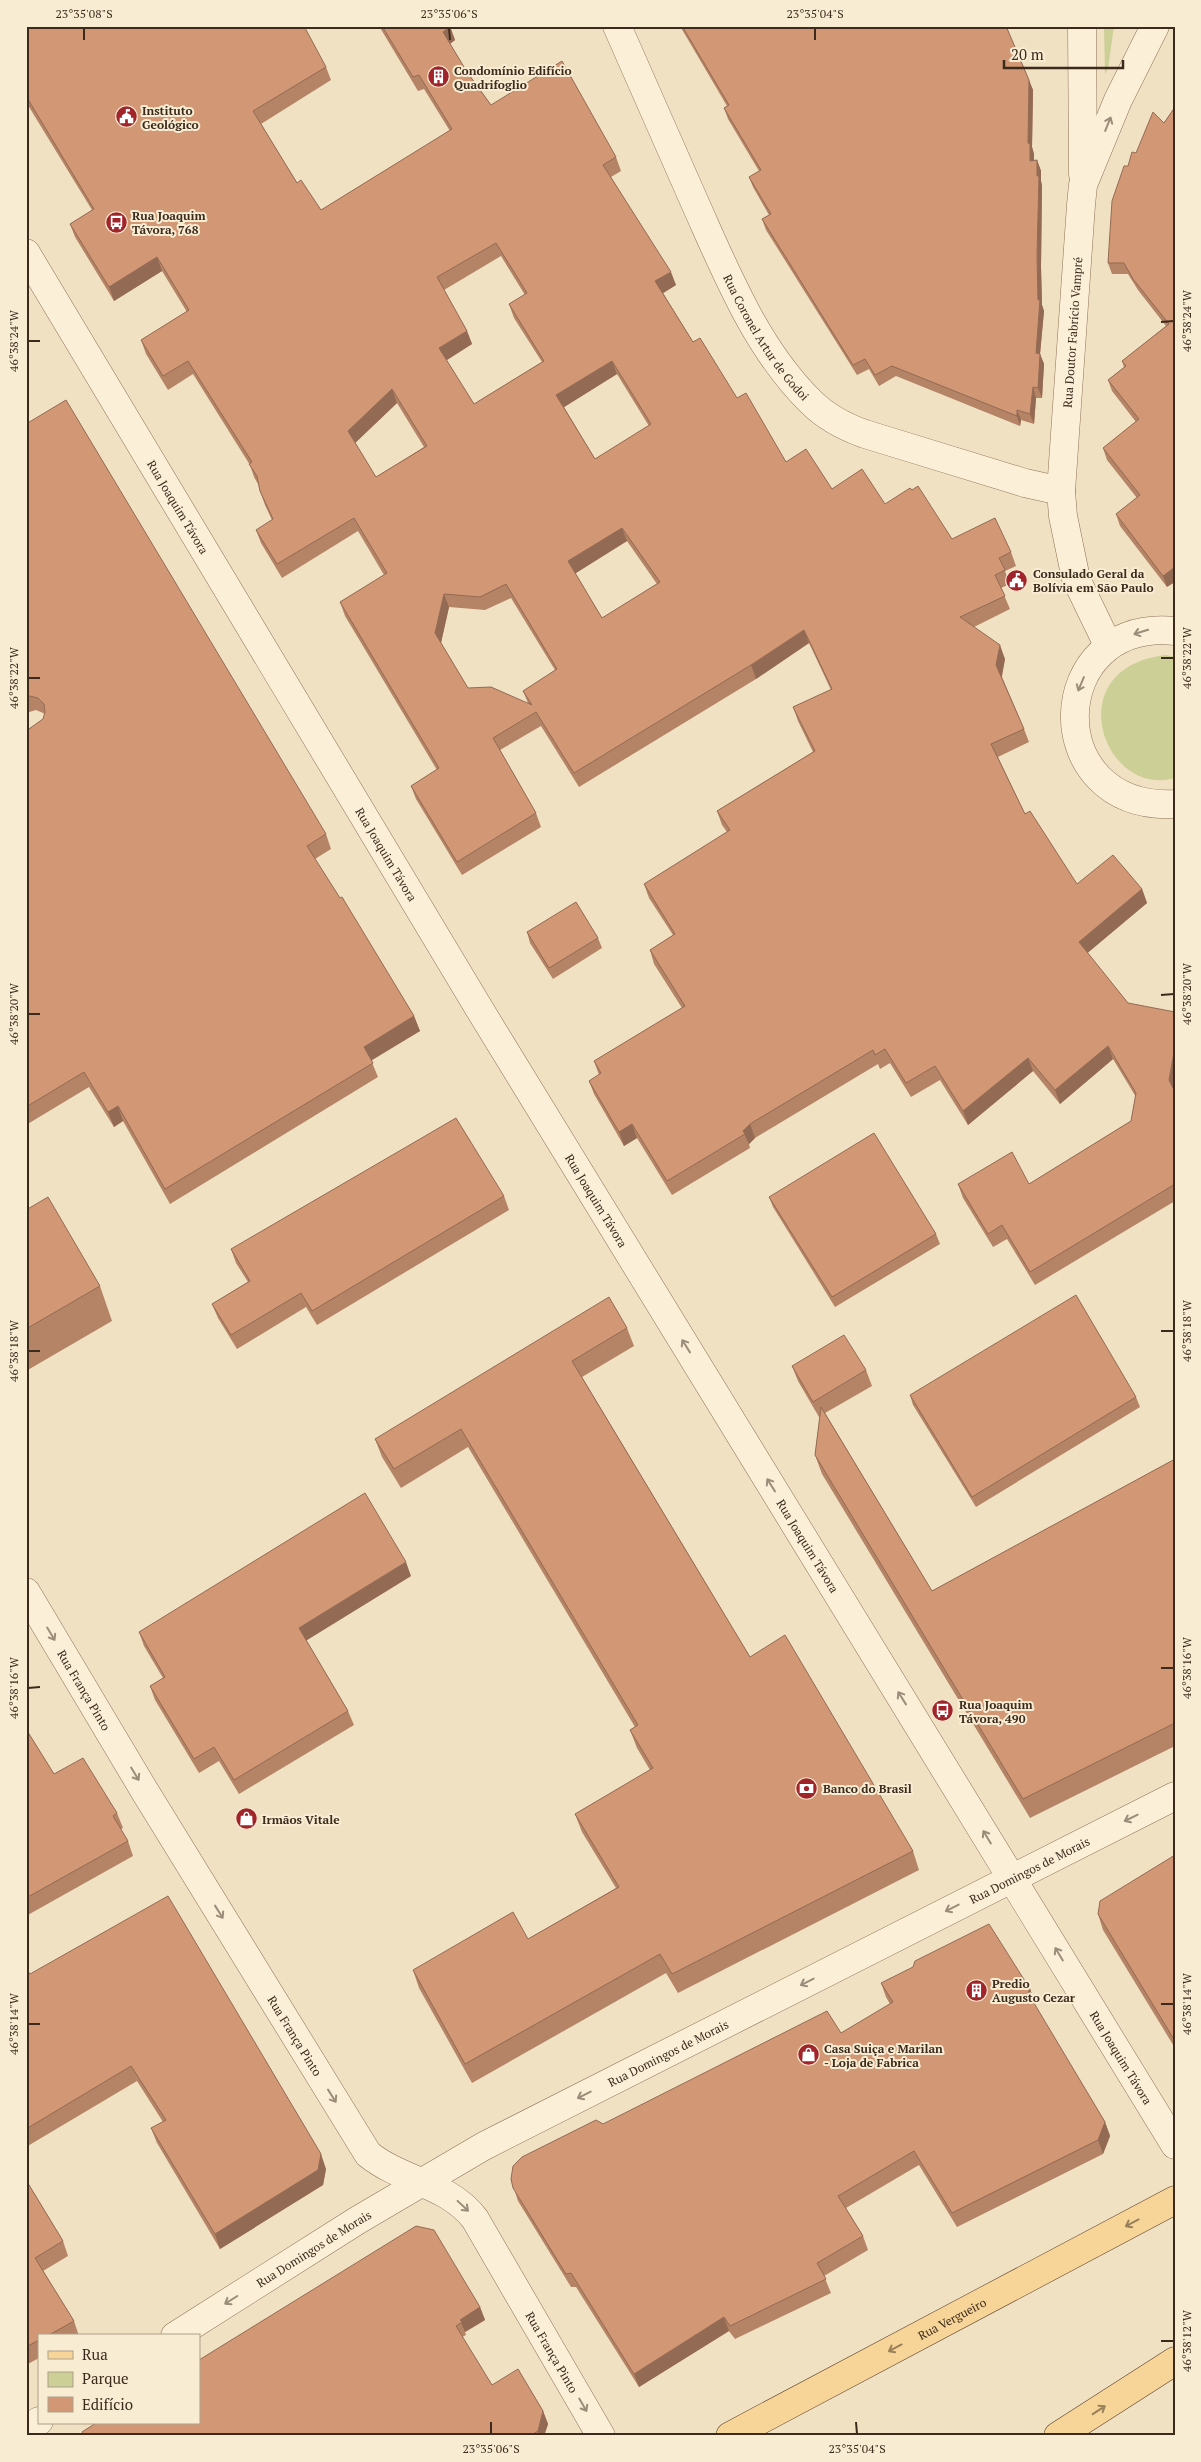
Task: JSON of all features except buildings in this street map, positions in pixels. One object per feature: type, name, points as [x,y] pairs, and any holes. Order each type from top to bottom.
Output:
[{"type":"main road","name":"Rua Vergueiro","points":[[730,2436],[1175,2200]]},
{"type":"main road","points":[[1058,2436],[1175,2361]]},
{"type":"street","name":"Rua Coronel Artur de Godoi","points":[[617,26],[725,271],[748,316],[776,359],[811,402],[842,426],[1025,483],[1061,491]]},
{"type":"street","points":[[1082,26],[1083,185]]},
{"type":"street","name":"Rua Doutor Fabrício Vampré","points":[[1108,645],[1076,579],[1063,516],[1061,491],[1083,185],[1118,100],[1155,26]]},
{"type":"street","name":"Rua Joaquim Távora","points":[[26,253],[470,993],[1175,2145]]},
{"type":"street","points":[[1175,630],[1150,630],[1108,645],[1088,668],[1078,691],[1074,716],[1077,741],[1087,764],[1104,784],[1125,797],[1149,804],[1175,804]]},
{"type":"street","name":"Rua França Pinto","points":[[26,1592],[144,1790],[368,2154],[380,2164],[453,2197],[466,2206],[601,2436]]},
{"type":"street","name":"Rua Domingos de Morais","points":[[178,2334],[421,2182],[484,2146],[1175,1796]]},
{"type":"street","points":[[26,2429],[38,2422]]},
{"type":"green space","points":[[1104,26],[1114,26],[1108,69],[1105,74]]},
{"type":"green space","points":[[1166,655],[1175,657],[1175,778],[1149,779],[1128,769],[1112,751],[1103,729],[1102,705],[1111,682],[1132,665]]},
{"type":"place","name":"Condomínio Edifício Quadrifoglio","points":[[438,77]]},
{"type":"place","name":"Instituto Geológico","points":[[126,117]]},
{"type":"place","name":"Rua Joaquim Távora, 768","points":[[116,222]]},
{"type":"place","name":"Consulado Geral da Bolívia em São Paulo","points":[[1017,580]]},
{"type":"place","name":"Rua Joaquim Távora, 490","points":[[943,1711]]},
{"type":"place","name":"Banco do Brasil","points":[[807,1788]]},
{"type":"place","name":"Irmãos Vitale","points":[[246,1819]]},
{"type":"place","name":"Predio Augusto Cezar","points":[[976,1990]]},
{"type":"place","name":"Casa Suiça e Marilan - Loja de Fabrica","points":[[808,2055]]}]
